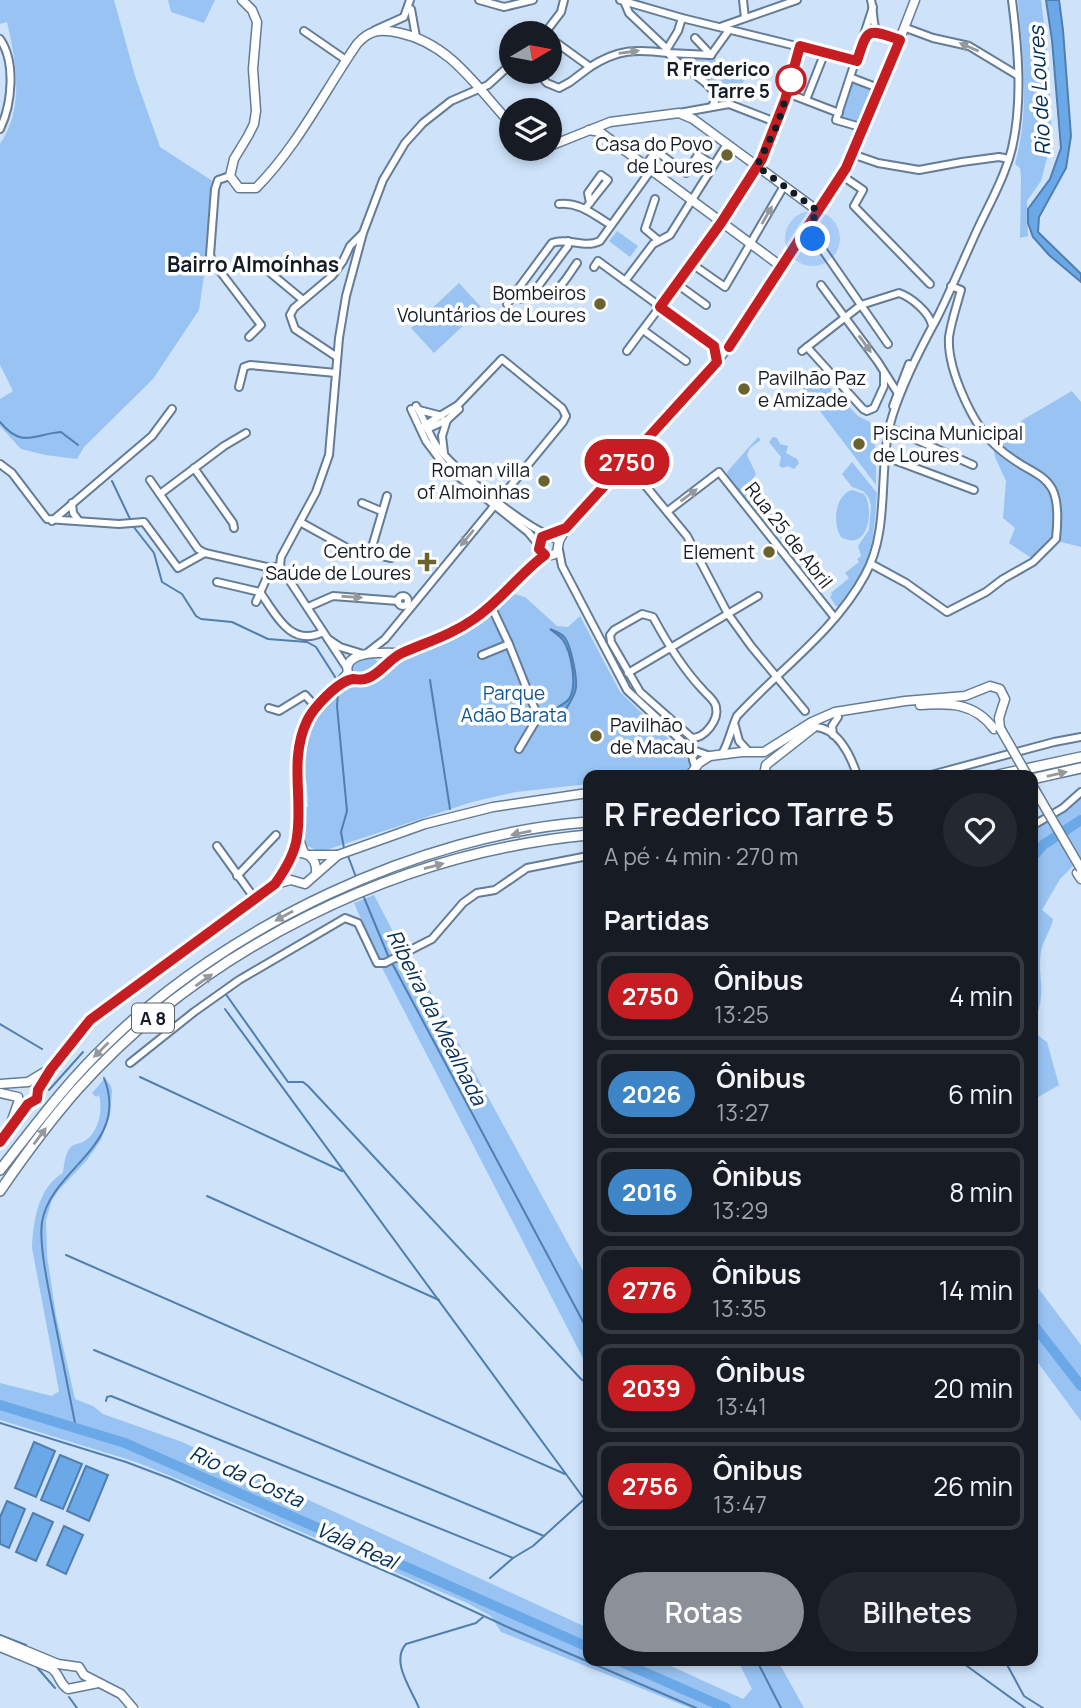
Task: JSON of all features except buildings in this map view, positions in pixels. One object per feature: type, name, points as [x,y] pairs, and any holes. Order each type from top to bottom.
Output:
[{"type":"highway","points":[[1020,770],[1079,757]]},
{"type":"highway","points":[[1038,780],[1081,768]]},
{"type":"highway","name":"A 8","points":[[0,1170],[67,1084],[107,1043],[187,977],[255,932],[312,901],[428,855],[483,840],[583,823]]},
{"type":"highway","name":"A 8","points":[[0,1191],[40,1135],[78,1089],[182,995],[254,947],[350,897],[422,870],[486,852],[583,836]]},
{"type":"main road","points":[[242,0],[254,13],[258,27],[253,69],[256,111],[254,124],[234,159],[230,176],[239,188],[256,188],[267,177],[364,36],[375,30],[408,35],[440,50],[499,110]]},
{"type":"main road","points":[[349,674],[360,680],[369,678],[402,653],[457,630],[491,606],[543,551],[559,545],[566,528],[717,362],[841,175],[881,89],[915,0]]},
{"type":"main road","points":[[562,141],[618,120],[679,113],[693,119],[818,211]]},
{"type":"main road","points":[[613,142],[610,130],[618,120]]},
{"type":"main road","points":[[589,130],[600,132],[782,267]]},
{"type":"main road","points":[[543,551],[542,537],[566,528]]},
{"type":"main road","points":[[549,535],[559,545]]},
{"type":"main road","points":[[0,1142],[28,1104],[37,1099],[38,1090],[51,1069],[94,1015],[275,884],[286,869],[298,837],[297,755],[306,722],[316,707],[349,674],[351,661],[367,654],[402,653]]},
{"type":"main road","points":[[367,654],[380,659],[379,669]]},
{"type":"main road","points":[[696,770],[710,756],[770,750],[812,722],[835,712],[905,701],[965,696],[990,686],[1000,689],[1003,694],[1005,704],[997,728],[1018,770]]},
{"type":"main road","points":[[980,690],[974,703],[981,714],[997,728],[1024,770]]},
{"type":"main road","points":[[765,770],[766,765],[813,727],[838,717],[879,709],[933,704],[964,707],[989,717],[1000,713]]},
{"type":"main road","points":[[753,752],[766,765]]},
{"type":"main road","points":[[275,884],[290,880],[305,884],[338,855],[457,816],[527,801],[583,794]]},
{"type":"main road","points":[[1038,794],[1080,874]]},
{"type":"main road","points":[[1038,805],[1080,874]]},
{"type":"main road","points":[[298,837],[306,854],[315,863],[316,873]]},
{"type":"main road","points":[[290,859],[298,853],[338,855]]},
{"type":"main road","points":[[286,869],[290,880]]},
{"type":"main road","points":[[9,1130],[19,1099],[18,1088],[51,1069]]},
{"type":"main road","points":[[0,1084],[34,1084],[38,1090]]},
{"type":"main road","points":[[0,1093],[28,1104]]},
{"type":"main road","points":[[0,1640],[66,1666],[79,1667],[84,1675],[121,1694],[133,1708]]},
{"type":"main road","points":[[0,1647],[50,1668],[60,1676]]},
{"type":"main road","points":[[66,1666],[60,1676],[61,1682],[68,1689],[98,1683]]},
{"type":"main road","points":[[81,1686],[84,1675]]},
{"type":"street","points":[[479,0],[504,7],[533,0]]},
{"type":"street","points":[[554,21],[565,0]]},
{"type":"street","points":[[622,0],[682,18],[857,61]]},
{"type":"street","points":[[622,0],[629,13],[668,51],[675,62],[712,89],[717,98],[712,106]]},
{"type":"street","points":[[743,0],[745,18]]},
{"type":"street","points":[[766,0],[768,10]]},
{"type":"street","points":[[719,27],[797,0]]},
{"type":"street","points":[[892,416],[903,383],[1009,159],[1016,122],[1017,75],[1012,0]]},
{"type":"street","points":[[872,3],[873,24],[877,33]]},
{"type":"street","points":[[864,128],[836,120],[852,78],[872,3]]},
{"type":"street","points":[[375,30],[408,16]]},
{"type":"street","points":[[408,16],[408,35]]},
{"type":"street","points":[[408,16],[408,35]]},
{"type":"street","points":[[668,51],[682,18]]},
{"type":"street","points":[[905,28],[978,50],[1017,75]]},
{"type":"street","points":[[711,55],[729,30]]},
{"type":"street","points":[[304,31],[346,61]]},
{"type":"street","points":[[864,37],[868,33],[877,33],[900,40]]},
{"type":"street","points":[[0,38],[8,59],[10,81],[0,129]]},
{"type":"street","points":[[695,38],[711,55]]},
{"type":"street","points":[[627,351],[721,223],[757,166],[778,123],[800,46]]},
{"type":"street","points":[[562,47],[590,67]]},
{"type":"street","points":[[549,84],[559,88],[590,67],[621,51],[711,55]]},
{"type":"street","points":[[806,100],[825,52]]},
{"type":"street","points":[[349,674],[280,566],[281,557],[322,480],[329,455],[337,357],[346,296],[363,233],[383,180],[405,143],[436,111],[468,92],[481,89],[499,74]]},
{"type":"street","points":[[852,78],[881,89]]},
{"type":"street","points":[[787,93],[839,113]]},
{"type":"street","points":[[679,113],[729,104],[778,123]]},
{"type":"street","points":[[625,281],[658,240],[670,235],[727,144]]},
{"type":"street","points":[[507,304],[552,243],[568,241],[595,244],[611,225],[656,151],[686,173],[698,155],[713,165]]},
{"type":"street","points":[[852,154],[878,163],[914,170],[995,158],[1009,159]]},
{"type":"street","points":[[993,167],[995,158]]},
{"type":"street","points":[[841,175],[863,190],[854,206],[930,284]]},
{"type":"street","points":[[230,176],[218,180],[210,254],[213,262],[261,325],[248,337]]},
{"type":"street","points":[[692,264],[724,287],[785,186]]},
{"type":"street","points":[[655,199],[645,229],[658,240]]},
{"type":"street","points":[[559,204],[587,206],[611,225]]},
{"type":"street","points":[[805,232],[820,246],[888,344]]},
{"type":"street","points":[[337,357],[295,329],[290,316],[303,300],[332,276],[350,246],[363,233]]},
{"type":"street","points":[[514,295],[522,299],[534,292],[568,246],[568,241]]},
{"type":"street","points":[[594,267],[598,261],[714,346],[729,347]]},
{"type":"street","points":[[534,292],[542,296],[554,292],[568,278],[576,263]]},
{"type":"street","points":[[262,266],[303,300]]},
{"type":"street","points":[[677,284],[706,305]]},
{"type":"street","points":[[821,285],[897,392]]},
{"type":"street","points":[[871,564],[886,570],[947,612],[986,592],[1033,562],[1056,539],[1058,505],[1048,483],[1040,474],[994,444],[964,398],[949,342],[961,290],[951,286]]},
{"type":"street","points":[[884,373],[884,386],[874,408],[863,409],[804,349],[860,305],[899,293],[909,297],[930,325]]},
{"type":"street","points":[[643,330],[686,361]]},
{"type":"street","points":[[714,346],[717,362]]},
{"type":"street","points":[[217,582],[260,592],[284,627],[298,635],[325,635],[340,647],[367,654],[385,639],[566,416],[562,408],[503,359],[445,418],[424,428]]},
{"type":"street","points":[[239,387],[244,367],[250,365],[336,373]]},
{"type":"street","points":[[884,373],[890,379],[903,383]]},
{"type":"street","points":[[722,754],[730,741],[735,721],[835,618],[871,564],[879,533],[892,416],[897,392],[903,383]]},
{"type":"street","points":[[884,386],[892,384]]},
{"type":"street","points":[[445,418],[415,408],[444,465],[497,504],[549,535]]},
{"type":"street","points":[[52,521],[152,436],[172,409]]},
{"type":"street","points":[[445,418],[442,436],[445,455]]},
{"type":"street","points":[[424,428],[445,455],[528,532],[543,551],[562,566]]},
{"type":"street","points":[[890,428],[973,465]]},
{"type":"street","points":[[160,494],[224,446],[246,433]]},
{"type":"street","points":[[886,460],[894,460],[974,490]]},
{"type":"street","points":[[626,462],[687,536],[728,614],[806,711]]},
{"type":"street","points":[[0,464],[12,473],[44,517],[52,521],[147,524],[178,568],[205,553]]},
{"type":"street","points":[[194,468],[234,528]]},
{"type":"street","name":"Rua 25 de Abril","points":[[668,511],[719,472],[835,618]]},
{"type":"street","points":[[150,480],[198,549],[205,553],[271,568],[280,566]]},
{"type":"street","points":[[370,554],[387,496]]},
{"type":"street","points":[[72,503],[73,513],[79,521]]},
{"type":"street","points":[[362,503],[382,511]]},
{"type":"street","points":[[300,522],[347,548],[391,558]]},
{"type":"street","points":[[559,545],[562,566],[623,684],[690,749],[710,756]]},
{"type":"street","points":[[256,602],[271,568]]},
{"type":"street","points":[[308,607],[333,596],[400,604],[402,617]]},
{"type":"street","points":[[628,673],[758,596]]},
{"type":"street","points":[[491,606],[538,717],[519,749]]},
{"type":"street","points":[[642,614],[648,614],[653,617],[687,673],[715,702],[717,710],[713,723],[703,735],[692,738],[640,692],[628,673],[610,635],[642,614]]},
{"type":"street","points":[[482,655],[509,644]]},
{"type":"street","points":[[269,708],[279,711],[305,695],[316,707]]},
{"type":"street","points":[[834,737],[832,726],[838,717]]},
{"type":"street","points":[[735,721],[737,738],[753,752]]},
{"type":"street","points":[[813,727],[823,728],[834,737],[851,756],[855,770]]},
{"type":"street","points":[[950,770],[1081,737]]},
{"type":"street","points":[[690,749],[693,770]]},
{"type":"street","points":[[1038,823],[1063,808],[1081,792]]},
{"type":"street","points":[[237,876],[276,835]]},
{"type":"street","points":[[217,846],[255,899]]},
{"type":"street","points":[[130,1063],[239,980],[345,918],[358,923],[377,963],[385,963],[432,939],[470,897],[495,890],[527,868],[583,857]]},
{"type":"green space","points":[[0,0],[114,0],[135,76],[160,147],[214,182],[213,212],[199,310],[153,379],[84,447],[77,459],[21,449],[0,426],[0,399],[13,391],[0,365],[0,144],[13,115],[16,84],[7,22],[0,24]]},
{"type":"green space","points":[[168,0],[215,0],[204,23],[171,12]]},
{"type":"green space","points":[[1018,0],[1041,0],[1048,57],[1052,139],[1041,181],[1027,201],[1028,236],[1020,238],[1021,177],[1020,168],[1015,164],[1020,144],[1024,82]]},
{"type":"green space","points":[[716,55],[715,64],[721,72],[744,80],[734,102],[679,60],[704,60]]},
{"type":"green space","points":[[852,82],[874,89],[860,125],[841,117]]},
{"type":"green space","points":[[617,231],[638,246],[630,257],[609,241]]},
{"type":"green space","points":[[459,283],[482,308],[434,353],[411,328]]},
{"type":"green space","name":"Piscina Municipal de Loures","points":[[816,374],[858,416],[870,422],[876,450],[876,485],[801,386]]},
{"type":"green space","points":[[1072,391],[1081,402],[1081,547],[1053,540],[1033,559],[1009,543],[1015,528],[1003,518],[1006,481],[993,446],[1024,419]]},
{"type":"green space","points":[[758,437],[761,440],[750,448],[747,455],[756,474],[747,487],[761,505],[756,512],[728,478],[727,472]]},
{"type":"green space","points":[[773,437],[777,438],[780,444],[788,446],[786,453],[797,459],[799,463],[794,469],[779,466],[781,457],[769,442]]},
{"type":"green space","points":[[852,462],[877,493],[874,526],[870,551],[864,565],[855,583],[839,606],[836,606],[830,597],[831,593],[849,578],[845,573],[859,562],[857,559],[861,556],[858,546],[869,530],[869,498],[863,491],[852,487],[842,474]]},
{"type":"green space","points":[[852,490],[864,494],[869,518],[863,534],[858,539],[850,540],[841,537],[836,517],[842,497]]},
{"type":"green space","points":[[775,510],[792,534],[790,536],[805,554],[799,559],[773,528],[776,525],[773,520],[767,520],[771,516],[768,513]]},
{"type":"green space","name":"Parque Adão Barata","points":[[511,593],[525,597],[557,626],[568,627],[580,616],[620,692],[681,751],[690,763],[688,769],[583,770],[583,785],[516,792],[472,802],[329,849],[319,851],[305,845],[302,807],[308,807],[307,785],[301,758],[313,722],[323,707],[342,689],[374,682],[394,663],[464,631]]},
{"type":"green space","points":[[371,656],[377,661],[372,672],[362,676],[354,675],[351,671],[356,662]]},
{"type":"green space","points":[[1081,792],[1081,858],[1060,879],[1042,910],[1053,919],[1041,951],[1041,999],[1038,1011],[1038,822]]},
{"type":"green space","points":[[374,895],[401,947],[422,976],[583,1271],[583,1358],[380,964],[354,903]]},
{"type":"green space","points":[[1038,1036],[1047,1042],[1059,1085],[1038,1097]]},
{"type":"green space","points":[[105,1078],[111,1086],[110,1115],[101,1140],[52,1200],[46,1220],[47,1256],[56,1315],[75,1399],[93,1406],[103,1414],[182,1442],[583,1626],[583,1665],[501,1632],[491,1616],[467,1603],[180,1480],[136,1462],[0,1420],[0,1383],[52,1396],[59,1391],[32,1248],[34,1227],[42,1196],[63,1173],[69,1150],[86,1140],[97,1125],[100,1101],[99,1095],[96,1097],[92,1093]]},
{"type":"green space","points":[[1038,1288],[1081,1345],[1081,1421],[1038,1363]]},
{"type":"green space","points":[[586,1666],[671,1666],[743,1699],[752,1689],[740,1666],[781,1666],[804,1708],[690,1708]]},
{"type":"shaded area","points":[[1046,0],[1059,0],[1071,136],[1066,168],[1039,217],[1038,232],[1081,274],[1081,282],[1049,255],[1033,237],[1028,223],[1028,209],[1050,179],[1061,148]]},
{"type":"shaded area","points":[[550,629],[562,635],[567,642],[576,682],[572,699],[562,718],[556,721],[549,719],[547,715],[569,699],[573,678],[566,645]]},
{"type":"shaded area","points":[[34,1442],[55,1451],[36,1497],[15,1488]]},
{"type":"shaded area","points":[[60,1455],[82,1464],[63,1509],[41,1500]]},
{"type":"shaded area","points":[[86,1466],[108,1475],[89,1521],[67,1511]]},
{"type":"shaded area","points":[[7,1501],[25,1509],[9,1548],[0,1544],[0,1517]]},
{"type":"shaded area","points":[[33,1513],[53,1522],[36,1561],[16,1552]]},
{"type":"shaded area","points":[[64,1526],[83,1535],[66,1574],[47,1565]]},
{"type":"waterway","name":"Ribeira da Mealhada","points":[[0,422],[22,438],[61,432],[78,445]]},
{"type":"waterway","name":"Ribeira da Mealhada","points":[[112,481],[131,521]]},
{"type":"waterway","name":"Ribeira da Mealhada","points":[[133,526],[154,553],[162,582],[182,594],[196,616],[201,619],[232,622],[268,639],[307,642],[316,647],[337,680]]},
{"type":"waterway","points":[[430,680],[450,809]]},
{"type":"waterway","name":"Ribeira da Mealhada","points":[[338,693],[347,811],[341,832],[344,848]]},
{"type":"waterway","name":"Rio de Loures","points":[[1038,851],[1081,820]]},
{"type":"waterway","name":"Ribeira da Mealhada","points":[[348,856],[356,877]]},
{"type":"waterway","name":"Ribeira da Mealhada","points":[[363,895],[389,958]]},
{"type":"waterway","name":"Ribeira da Mealhada","points":[[392,963],[583,1322]]},
{"type":"waterway","points":[[225,993],[288,1082],[303,1082],[308,1086],[583,1380]]},
{"type":"waterway","points":[[225,1009],[583,1497]]},
{"type":"waterway","points":[[0,1024],[42,1049]]},
{"type":"waterway","points":[[49,1090],[83,1052]]},
{"type":"waterway","points":[[140,1077],[342,1171]]},
{"type":"waterway","points":[[76,1428],[46,1273],[42,1222],[48,1203],[99,1139],[107,1121],[109,1101],[104,1078]]},
{"type":"waterway","points":[[207,1196],[439,1300]]},
{"type":"waterway","points":[[66,1255],[565,1474]]},
{"type":"waterway","name":"Rio de Loures","points":[[1038,1331],[1081,1386]]},
{"type":"waterway","points":[[94,1350],[544,1536]]},
{"type":"waterway","points":[[106,1401],[107,1397],[111,1396],[513,1558]]},
{"type":"waterway","name":"Rio da Costa","points":[[0,1405],[125,1443],[583,1645]]},
{"type":"waterway","name":"Vala Real","points":[[0,1423],[126,1462],[171,1479],[583,1659]]},
{"type":"waterway","points":[[490,1578],[513,1558],[533,1546],[583,1501]]},
{"type":"waterway","points":[[419,1708],[401,1667],[400,1659],[406,1644],[476,1623],[483,1617]]},
{"type":"waterway","points":[[0,1635],[26,1645]]},
{"type":"waterway","points":[[35,1665],[55,1688]]},
{"type":"waterway","name":"Vala Real","points":[[598,1666],[696,1708]]},
{"type":"waterway","name":"Rio da Costa","points":[[630,1666],[726,1708]]},
{"type":"waterway","name":"Ribeira da Mealhada","points":[[760,1666],[781,1708]]},
{"type":"waterway","points":[[967,1666],[1025,1708]]},
{"type":"waterway","points":[[1008,1666],[1024,1696],[1043,1708]]},
{"type":"waterway","points":[[69,1697],[77,1708]]},
{"type":"bus line","name":"2750","points":[[0,1142],[28,1104],[35,1102],[38,1090],[51,1069],[90,1020],[275,884],[286,869],[298,837],[297,755],[306,722],[316,707],[346,682],[373,676],[402,653],[445,636],[481,614],[545,555],[541,553],[538,544],[542,537],[566,528],[717,362],[714,346],[660,307],[721,223],[762,159],[778,123],[800,46],[857,61],[864,37],[868,33],[900,40],[846,168],[729,347]]},
{"type":"place","name":"R Frederico Tarre 5","points":[[791,80]]},
{"type":"place","name":"Casa do Povo de Loures","points":[[727,155]]},
{"type":"place","name":"Bombeiros Voluntários de Loures","points":[[600,304]]},
{"type":"place","name":"Pavilhão Paz e Amizade","points":[[744,389]]},
{"type":"place","name":"Piscina Municipal de Loures","points":[[859,444]]},
{"type":"place","name":"Roman villa of Almoinhas","points":[[544,481]]},
{"type":"place","name":"Element","points":[[769,552]]},
{"type":"place","name":"Centro de Saúde de Loures","points":[[427,562]]},
{"type":"place","name":"Pavilhão de Macau","points":[[596,736]]},
{"type":"district","name":"Bairro Almoínhas","points":[[253,264]]},
{"type":"route","points":[[791,80],[793,74],[778,123],[757,166],[818,211],[805,232],[813,239]]}]
